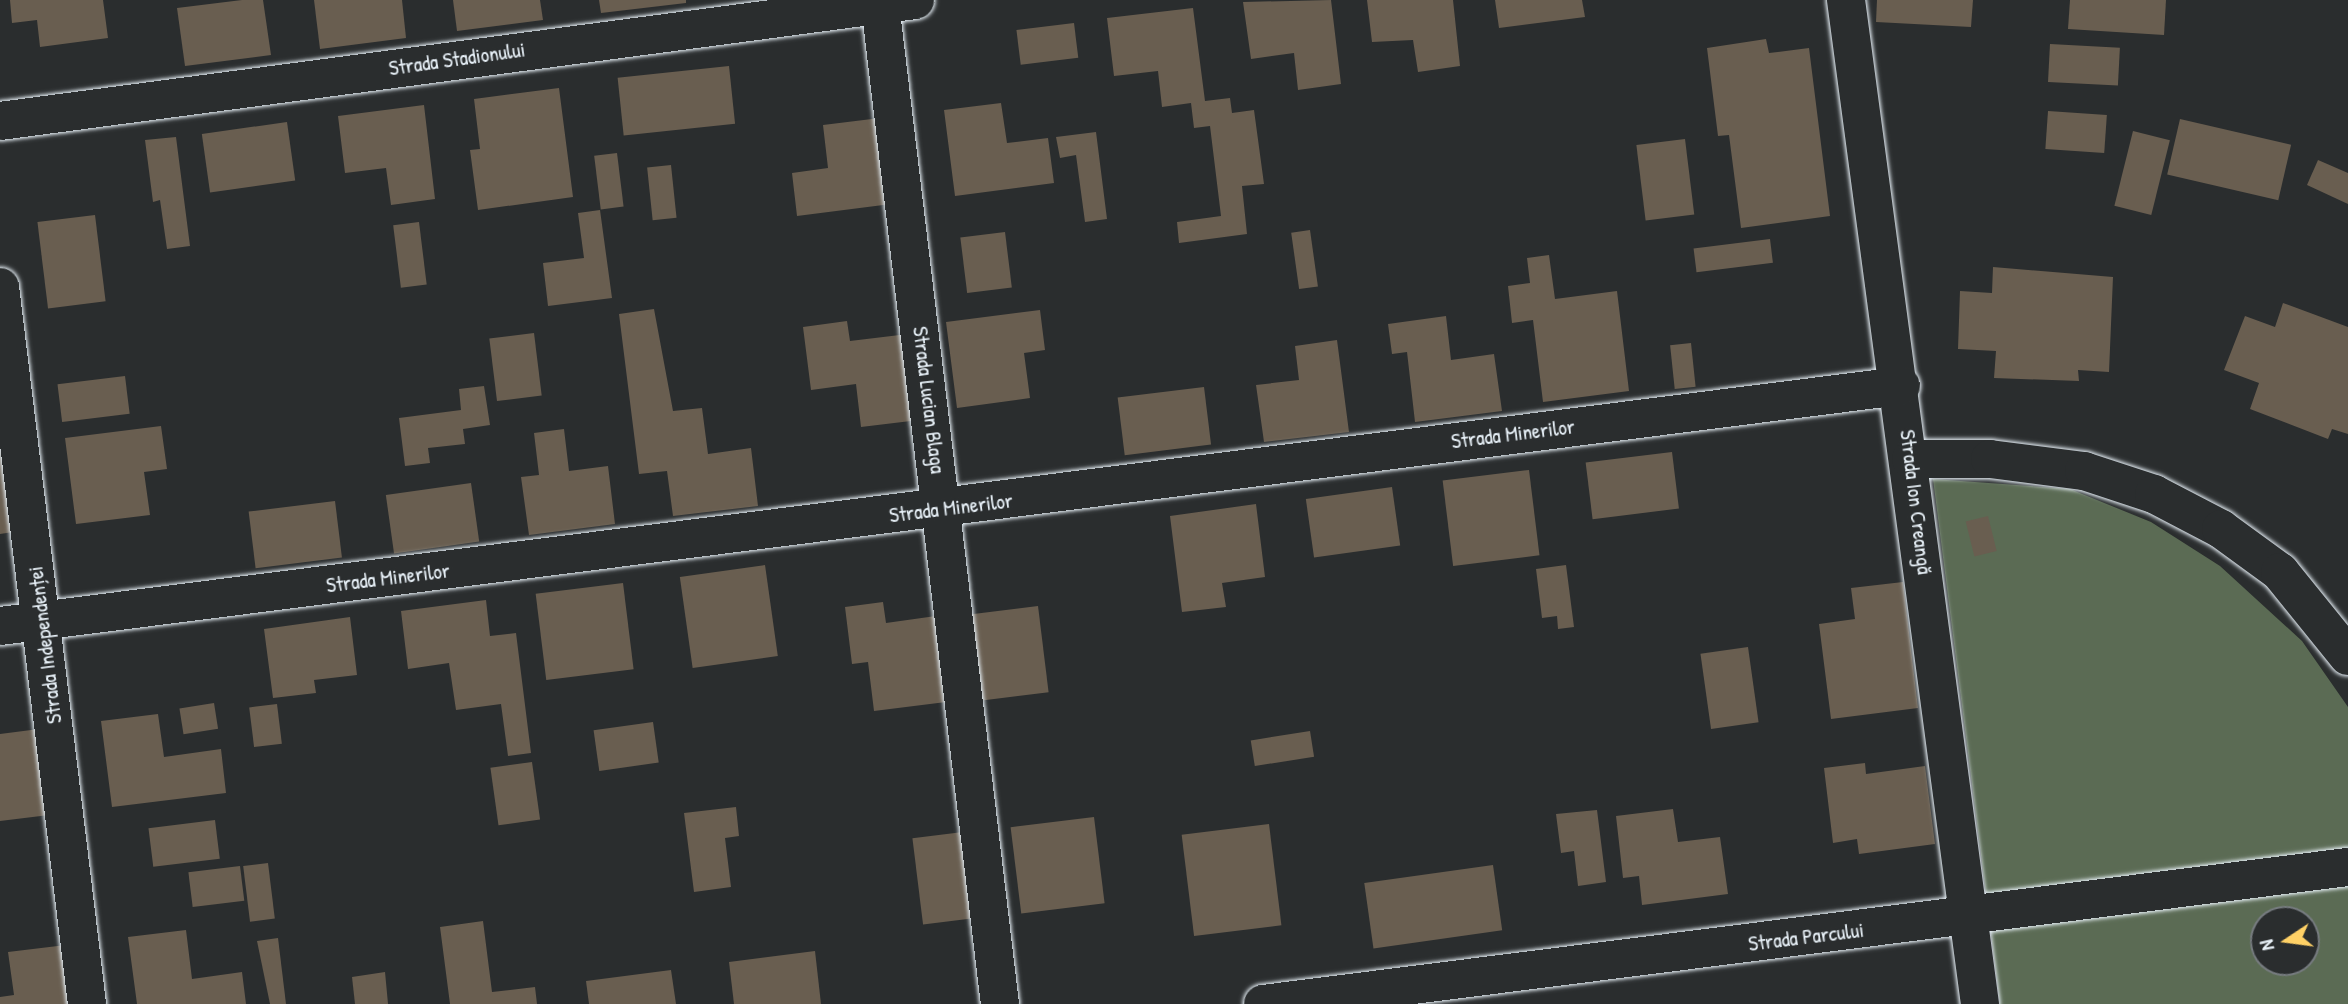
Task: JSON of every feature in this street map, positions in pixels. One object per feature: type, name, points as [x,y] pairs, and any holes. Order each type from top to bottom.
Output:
[{"type":"street","name":"Strada Ion Creangă","points":[[1846,0],[1911,459],[1980,1004]]},
{"type":"street","name":"Strada Stadionului","points":[[0,121],[898,2]]},
{"type":"street","name":"Strada Lucian Blaga","points":[[898,2],[943,510],[1000,1004]]},
{"type":"street","name":"Strada Independenței","points":[[0,287],[43,622],[87,1004]]},
{"type":"street","name":"Strada Minerilor","points":[[0,626],[943,510],[1901,386]]},
{"type":"street","points":[[1911,459],[1990,459],[2084,471],[2154,494],[2221,529],[2280,572],[2348,656]]},
{"type":"street","name":"Strada Parcului","points":[[1263,1004],[2348,867]]},
{"type":"green space","points":[[1933,479],[2070,489],[2151,522],[2220,566],[2302,641],[2348,707],[2348,1004],[2000,1004]]},
{"type":"building","points":[[10,0],[103,0],[108,38],[40,47],[37,20],[12,23]]},
{"type":"building","points":[[263,0],[271,55],[185,66],[177,8]]},
{"type":"building","points":[[314,0],[402,0],[406,38],[320,49]]},
{"type":"building","points":[[453,0],[540,0],[543,20],[457,31]]},
{"type":"building","points":[[599,0],[686,0],[686,3],[601,13]]},
{"type":"building","points":[[1331,0],[1341,84],[1298,90],[1294,53],[1251,59],[1243,2]]},
{"type":"building","points":[[1367,0],[1453,0],[1460,66],[1418,72],[1413,40],[1372,42]]},
{"type":"building","points":[[1495,0],[1582,0],[1585,17],[1499,28]]},
{"type":"building","points":[[1877,0],[1973,0],[1971,27],[1876,22]]},
{"type":"building","points":[[2070,0],[2166,0],[2164,35],[2068,29]]},
{"type":"building","points":[[1193,8],[1205,101],[1230,98],[1232,113],[1254,110],[1264,184],[1242,186],[1247,234],[1179,243],[1177,222],[1221,216],[1210,126],[1194,128],[1191,103],[1162,107],[1158,71],[1114,76],[1107,18]]},
{"type":"building","points":[[1074,23],[1078,58],[1021,65],[1016,30]]},
{"type":"building","points":[[1766,39],[1769,53],[1809,48],[1830,216],[1741,228],[1729,135],[1718,136],[1707,48]]},
{"type":"building","points":[[2050,44],[2120,48],[2118,86],[2048,82]]},
{"type":"building","points":[[729,66],[735,124],[624,135],[618,78]]},
{"type":"building","points":[[559,88],[573,197],[478,210],[470,150],[480,149],[474,99]]},
{"type":"building","points":[[1001,103],[1007,143],[1048,138],[1054,183],[955,196],[944,110]]},
{"type":"building","points":[[424,105],[435,199],[391,205],[386,168],[345,173],[338,116]]},
{"type":"building","points":[[2048,111],[2107,115],[2104,153],[2045,149]]},
{"type":"building","points":[[880,118],[891,204],[797,216],[792,173],[828,168],[823,125]]},
{"type":"building","points":[[2180,119],[2291,145],[2278,200],[2167,175]]},
{"type":"building","points":[[287,122],[295,180],[210,192],[202,134]]},
{"type":"building","points":[[2133,131],[2170,140],[2151,215],[2114,206]]},
{"type":"building","points":[[1096,132],[1107,219],[1085,222],[1076,155],[1060,158],[1056,137]]},
{"type":"building","points":[[176,137],[190,246],[167,249],[160,200],[153,202],[145,140]]},
{"type":"building","points":[[1685,139],[1694,214],[1646,220],[1636,145]]},
{"type":"building","points":[[617,153],[624,207],[601,209],[594,156]]},
{"type":"building","points":[[2318,160],[2348,173],[2348,204],[2307,185]]},
{"type":"building","points":[[671,165],[677,218],[653,220],[647,168]]},
{"type":"building","points":[[600,210],[612,298],[548,306],[543,263],[584,258],[578,213]]},
{"type":"building","points":[[95,215],[106,301],[48,308],[37,222]]},
{"type":"building","points":[[419,222],[427,285],[401,288],[393,225]]},
{"type":"building","points":[[1310,230],[1318,286],[1299,289],[1291,233]]},
{"type":"building","points":[[1005,232],[1012,288],[967,293],[960,237]]},
{"type":"building","points":[[1770,239],[1773,263],[1696,272],[1694,248]]},
{"type":"building","points":[[1549,255],[1555,299],[1617,291],[1629,391],[1543,402],[1533,320],[1512,323],[1508,286],[1530,283],[1527,258]]},
{"type":"building","points":[[1993,267],[2113,277],[2109,372],[2078,370],[2079,381],[1994,378],[1996,351],[1958,349],[1960,291],[1992,293]]},
{"type":"building","points":[[2283,303],[2348,327],[2348,434],[2332,429],[2328,439],[2250,409],[2259,383],[2224,370],[2245,316],[2275,327]]},
{"type":"building","points":[[654,309],[673,411],[702,408],[708,454],[751,448],[758,506],[673,516],[667,471],[639,474],[619,314]]},
{"type":"building","points":[[1040,310],[1045,350],[1024,353],[1030,398],[957,408],[946,322]]},
{"type":"building","points":[[1446,316],[1451,360],[1494,354],[1502,411],[1415,422],[1407,352],[1392,354],[1388,324]]},
{"type":"building","points":[[847,321],[850,341],[908,334],[919,420],[861,427],[856,384],[811,390],[803,327]]},
{"type":"building","points":[[534,333],[542,396],[497,401],[489,338]]},
{"type":"building","points":[[1337,340],[1349,432],[1264,442],[1256,385],[1299,380],[1295,346]]},
{"type":"building","points":[[1691,343],[1696,387],[1675,389],[1670,345]]},
{"type":"building","points":[[125,376],[130,414],[62,422],[58,384]]},
{"type":"building","points":[[484,386],[490,425],[463,429],[465,444],[428,448],[430,463],[405,466],[399,418],[461,410],[459,389]]},
{"type":"building","points":[[1204,387],[1211,445],[1125,455],[1118,398]]},
{"type":"building","points":[[161,426],[167,469],[144,472],[150,515],[76,524],[65,438]]},
{"type":"building","points":[[564,429],[569,471],[608,466],[615,524],[529,535],[521,477],[539,475],[534,433]]},
{"type":"building","points":[[0,446],[13,532],[0,534]]},
{"type":"building","points":[[1672,452],[1679,509],[1593,519],[1586,463]]},
{"type":"building","points":[[1529,470],[1539,555],[1453,566],[1443,481]]},
{"type":"building","points":[[471,483],[479,541],[394,553],[386,495]]},
{"type":"building","points":[[1392,487],[1400,545],[1314,558],[1306,499]]},
{"type":"building","points":[[335,501],[342,558],[256,568],[249,512]]},
{"type":"building","points":[[1256,504],[1265,577],[1222,583],[1226,607],[1182,612],[1170,516]]},
{"type":"building","points":[[1988,516],[1997,551],[1974,556],[1966,522]]},
{"type":"building","points":[[765,565],[778,656],[693,668],[680,577]]},
{"type":"building","points":[[1566,565],[1574,627],[1558,629],[1557,616],[1542,618],[1536,569]]},
{"type":"building","points":[[1903,582],[1918,708],[1831,719],[1819,624],[1855,619],[1851,588]]},
{"type":"building","points":[[623,583],[634,669],[546,680],[536,594]]},
{"type":"building","points":[[486,600],[490,636],[516,633],[531,753],[508,756],[501,704],[456,710],[449,663],[408,669],[401,611]]},
{"type":"building","points":[[883,602],[886,623],[943,615],[954,701],[874,711],[868,662],[852,664],[845,607]]},
{"type":"building","points":[[1038,606],[1049,692],[982,701],[971,614]]},
{"type":"building","points":[[350,617],[357,675],[314,680],[316,693],[273,698],[264,629]]},
{"type":"building","points":[[1748,647],[1759,722],[1711,729],[1700,654]]},
{"type":"building","points":[[214,703],[218,729],[183,734],[179,708]]},
{"type":"building","points":[[277,704],[282,744],[254,747],[249,707]]},
{"type":"building","points":[[158,714],[164,757],[221,749],[226,793],[112,807],[101,721]]},
{"type":"building","points":[[653,722],[659,763],[599,771],[594,730]]},
{"type":"building","points":[[39,729],[49,815],[0,821],[0,734]]},
{"type":"building","points":[[1310,731],[1314,757],[1255,766],[1251,740]]},
{"type":"building","points":[[532,762],[540,819],[498,825],[490,768]]},
{"type":"building","points":[[1865,763],[1866,774],[1925,766],[1935,844],[1859,854],[1857,839],[1833,843],[1824,768]]},
{"type":"building","points":[[736,807],[739,836],[725,838],[731,887],[694,892],[684,813]]},
{"type":"building","points":[[1673,809],[1678,842],[1720,837],[1728,894],[1642,905],[1639,876],[1623,878],[1616,816]]},
{"type":"building","points":[[1597,810],[1606,882],[1578,886],[1574,851],[1561,853],[1556,814]]},
{"type":"building","points":[[1094,817],[1105,903],[1021,914],[1011,827]]},
{"type":"building","points":[[215,820],[220,859],[153,867],[148,828]]},
{"type":"building","points":[[1269,824],[1281,925],[1194,936],[1182,835]]},
{"type":"building","points":[[971,831],[982,917],[923,925],[912,838]]},
{"type":"building","points":[[268,863],[275,919],[250,922],[243,866]]},
{"type":"building","points":[[1493,865],[1502,930],[1373,948],[1364,883]]},
{"type":"building","points":[[240,866],[244,901],[193,907],[188,872]]},
{"type":"building","points":[[483,921],[492,992],[535,987],[537,1004],[450,1004],[440,927]]},
{"type":"building","points":[[186,930],[192,979],[242,972],[246,1004],[137,1004],[128,937]]},
{"type":"building","points":[[278,938],[286,1004],[270,1004],[257,941]]},
{"type":"building","points":[[66,945],[73,1004],[0,1004],[0,997],[14,995],[8,952]]},
{"type":"building","points":[[815,951],[821,1004],[734,1004],[729,962]]},
{"type":"building","points":[[671,970],[676,1004],[589,1004],[586,981]]},
{"type":"building","points":[[385,972],[388,1004],[355,1004],[352,977]]}]
